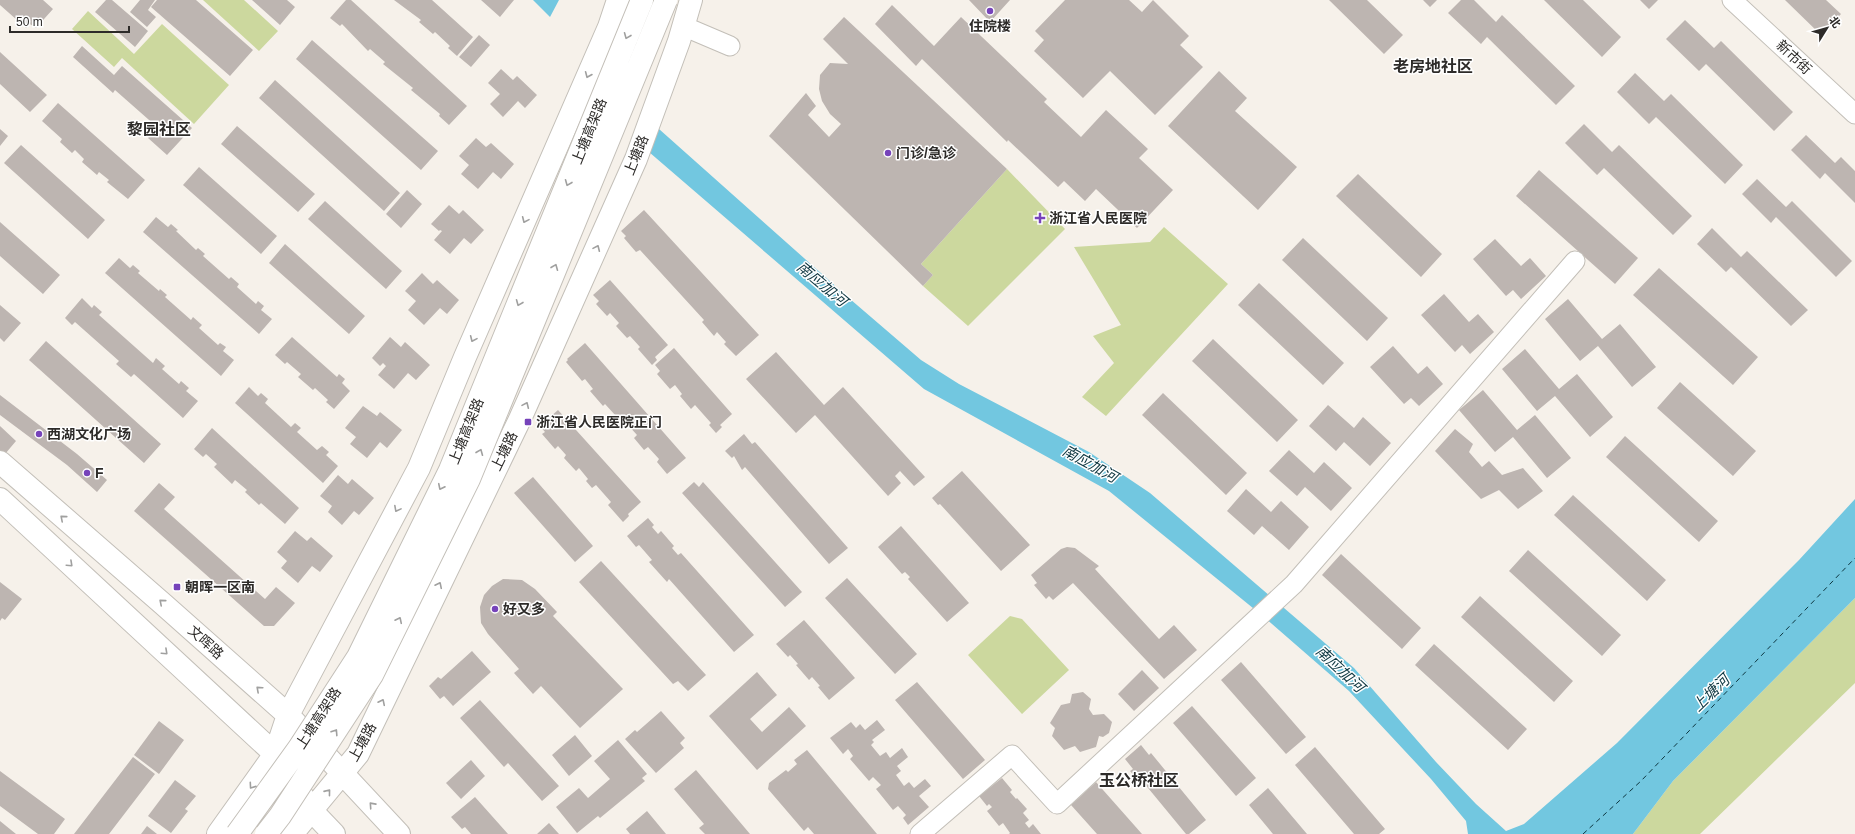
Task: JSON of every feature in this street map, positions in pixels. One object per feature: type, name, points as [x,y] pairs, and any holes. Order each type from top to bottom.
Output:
[{"type":"main road","points":[[218,834],[275,754],[288,715],[419,468],[465,357],[606,33],[618,0]]},
{"type":"main road","name":"上塘高架路","points":[[237,834],[299,748],[358,657],[450,470],[642,0]]},
{"type":"main road","name":"上塘高架路","points":[[266,834],[280,816],[372,675],[469,479],[666,0]]},
{"type":"main road","name":"上塘路","points":[[292,834],[358,754],[523,412],[636,159],[691,0]]},
{"type":"main road","name":"文晖路","points":[[0,462],[164,604],[288,715],[398,834]]},
{"type":"main road","points":[[0,499],[275,754],[312,811],[334,834]]},
{"type":"street","name":"新市街","points":[[1732,0],[1855,114]]},
{"type":"street","points":[[683,26],[730,46]]},
{"type":"street","points":[[920,834],[1012,755],[1057,804],[1294,584],[1575,261]]},
{"type":"green space","points":[[203,0],[244,0],[278,31],[259,51]]},
{"type":"green space","points":[[88,11],[134,54],[162,24],[229,85],[194,124],[122,58],[114,67],[72,29]]},
{"type":"green space","points":[[1007,169],[1065,229],[968,326],[923,286],[933,275],[921,264]]},
{"type":"green space","points":[[1164,227],[1228,284],[1106,416],[1082,397],[1114,363],[1093,336],[1121,325],[1074,247],[1150,242]]},
{"type":"green space","points":[[1855,598],[1855,683],[1700,834],[1633,834],[1673,781]]},
{"type":"green space","points":[[1010,616],[1022,619],[1069,670],[1022,714],[968,655]]},
{"type":"water","points":[[533,0],[559,0],[550,17]]},
{"type":"water","points":[[659,129],[921,360],[959,384],[1089,452],[1150,493],[1354,668],[1436,762],[1476,804],[1506,831],[1524,824],[1617,743],[1799,560],[1855,499],[1855,598],[1673,781],[1633,834],[1468,834],[1466,821],[1431,779],[1349,691],[1264,617],[1109,491],[924,389],[649,152]]},
{"type":"building","points":[[0,0],[43,0],[53,9],[36,28],[30,24],[26,28],[0,5]]},
{"type":"building","points":[[106,0],[112,0],[148,31],[135,47],[95,12]]},
{"type":"building","points":[[140,0],[155,0],[148,10],[156,17],[147,27],[130,12]]},
{"type":"building","points":[[157,0],[196,0],[253,50],[230,76],[151,7]]},
{"type":"building","points":[[252,0],[287,0],[295,7],[280,25]]},
{"type":"building","points":[[346,0],[351,0],[467,106],[449,125],[439,116],[440,114],[411,90],[413,88],[383,64],[385,62],[370,49],[368,51],[342,24],[340,26],[330,18]]},
{"type":"building","points":[[394,0],[432,0],[473,37],[457,56],[448,48],[450,46],[435,32],[433,34],[419,22],[421,20]]},
{"type":"building","points":[[481,0],[514,0],[500,17]]},
{"type":"building","name":"住院楼","points":[[969,0],[1010,0],[990,22]]},
{"type":"building","points":[[1065,0],[1129,0],[1142,12],[1153,0],[1189,36],[1180,45],[1203,67],[1155,115],[1110,71],[1083,98],[1034,51],[1044,40],[1035,31]]},
{"type":"building","points":[[1329,0],[1367,0],[1403,35],[1384,54]]},
{"type":"building","points":[[1423,0],[1437,0],[1430,7]]},
{"type":"building","points":[[1461,0],[1474,0],[1496,22],[1502,15],[1575,86],[1556,105],[1487,37],[1481,44],[1448,13]]},
{"type":"building","points":[[1544,0],[1583,0],[1621,37],[1602,57]]},
{"type":"building","points":[[1640,0],[1658,0],[1649,9]]},
{"type":"building","points":[[1785,0],[1826,0],[1841,14],[1821,35]]},
{"type":"building","points":[[892,5],[934,46],[961,17],[1047,99],[1044,102],[1081,137],[1106,110],[1148,149],[1139,158],[1173,190],[1137,228],[1096,189],[1085,201],[1064,181],[1058,187],[1008,140],[1007,142],[922,59],[916,66],[875,24]]},
{"type":"building","name":"门诊/急诊","points":[[844,17],[1007,169],[921,264],[933,275],[923,286],[769,136],[806,93],[816,106],[808,115],[829,137],[841,124],[830,114],[822,101],[819,89],[820,75],[830,63],[848,64],[823,39]]},
{"type":"building","points":[[1685,20],[1714,48],[1721,41],[1793,112],[1774,131],[1706,64],[1699,71],[1666,39]]},
{"type":"building","points":[[479,35],[490,45],[471,67],[459,57]]},
{"type":"building","points":[[312,40],[438,151],[421,170],[296,59]]},
{"type":"building","points":[[82,46],[114,75],[122,66],[192,128],[167,155],[148,138],[157,127],[115,90],[113,93],[73,57]]},
{"type":"building","points":[[0,52],[47,95],[30,112],[0,84]]},
{"type":"building","points":[[501,69],[513,80],[517,76],[537,95],[525,108],[518,101],[503,117],[490,104],[500,94],[488,83]]},
{"type":"building","points":[[1219,71],[1247,98],[1235,111],[1297,167],[1258,210],[1168,126]]},
{"type":"building","points":[[1635,73],[1664,101],[1671,94],[1743,165],[1725,184],[1656,117],[1649,124],[1617,92]]},
{"type":"building","points":[[275,80],[400,193],[384,211],[259,98]]},
{"type":"building","points":[[58,103],[145,180],[128,199],[107,182],[109,180],[99,172],[97,175],[82,162],[84,159],[75,150],[72,153],[60,142],[62,139],[42,121]]},
{"type":"building","points":[[1584,124],[1612,152],[1619,145],[1692,216],[1673,235],[1604,168],[1597,175],[1565,143]]},
{"type":"building","points":[[237,126],[315,194],[298,212],[221,144]]},
{"type":"building","points":[[0,129],[8,136],[0,146]]},
{"type":"building","points":[[1806,135],[1835,163],[1841,157],[1855,171],[1855,203],[1825,173],[1820,179],[1791,150]]},
{"type":"building","points":[[476,138],[486,147],[491,143],[514,164],[501,179],[493,172],[478,189],[461,174],[469,165],[459,156]]},
{"type":"building","points":[[21,145],[105,220],[88,239],[4,163]]},
{"type":"building","points":[[199,167],[277,236],[261,254],[183,185]]},
{"type":"building","points":[[1539,170],[1638,258],[1615,284],[1516,196]]},
{"type":"building","points":[[1358,174],[1442,254],[1421,277],[1336,196]]},
{"type":"building","points":[[1757,179],[1786,207],[1792,201],[1852,261],[1836,277],[1776,217],[1771,223],[1742,194]]},
{"type":"building","points":[[407,190],[422,204],[401,228],[386,214]]},
{"type":"building","points":[[325,201],[402,271],[386,289],[308,219]]},
{"type":"building","points":[[449,205],[459,214],[463,210],[484,230],[471,244],[464,238],[450,254],[434,240],[442,231],[439,231],[431,224]]},
{"type":"building","points":[[644,210],[759,335],[736,356],[724,344],[726,342],[717,332],[714,336],[702,322],[704,320],[640,250],[636,252],[624,238],[626,236],[621,231]]},
{"type":"building","points":[[156,217],[168,227],[171,224],[178,230],[176,231],[196,250],[198,248],[205,254],[203,256],[229,279],[231,277],[239,284],[237,287],[256,304],[258,301],[264,306],[261,310],[272,319],[259,334],[143,232]]},
{"type":"building","points":[[0,222],[60,275],[43,294],[0,256]]},
{"type":"building","points":[[1712,228],[1741,257],[1747,251],[1808,310],[1791,326],[1731,267],[1726,272],[1697,244]]},
{"type":"building","points":[[1303,238],[1388,318],[1367,341],[1282,260]]},
{"type":"building","points":[[1495,239],[1521,266],[1530,258],[1546,276],[1521,299],[1513,290],[1506,296],[1473,259]]},
{"type":"building","points":[[285,244],[365,316],[349,334],[269,263]]},
{"type":"building","points":[[119,258],[130,268],[133,265],[140,271],[138,273],[159,291],[160,289],[167,295],[165,297],[191,320],[193,317],[202,325],[199,328],[218,345],[220,343],[226,347],[223,351],[234,360],[221,376],[105,273]]},
{"type":"building","points":[[1659,268],[1758,357],[1733,385],[1633,295]]},
{"type":"building","points":[[422,273],[433,284],[437,280],[459,300],[447,314],[440,308],[424,325],[408,310],[416,301],[405,291]]},
{"type":"building","points":[[610,280],[668,345],[655,357],[657,360],[652,365],[638,349],[640,347],[630,336],[627,338],[616,326],[619,323],[610,313],[607,316],[596,304],[599,301],[593,295]]},
{"type":"building","points":[[1259,283],[1344,363],[1323,385],[1238,305]]},
{"type":"building","points":[[1444,294],[1469,322],[1478,314],[1494,332],[1470,354],[1462,345],[1455,352],[1421,315]]},
{"type":"building","points":[[82,298],[92,308],[94,305],[102,312],[99,315],[153,363],[156,358],[165,366],[162,369],[179,384],[181,381],[189,388],[186,391],[198,401],[183,418],[134,374],[131,377],[116,364],[119,361],[75,322],[72,325],[65,318]]},
{"type":"building","points":[[1568,299],[1602,339],[1620,324],[1656,367],[1632,387],[1598,346],[1580,361],[1545,319]]},
{"type":"building","points":[[0,305],[21,323],[4,342],[0,338]]},
{"type":"building","points":[[292,337],[337,377],[339,374],[345,379],[342,383],[350,391],[334,409],[326,402],[328,400],[315,388],[313,390],[298,377],[301,374],[287,362],[285,364],[275,355]]},
{"type":"building","points":[[390,337],[401,347],[405,342],[430,365],[416,380],[408,373],[394,389],[378,375],[386,366],[383,363],[380,366],[372,358]]},
{"type":"building","points":[[1213,339],[1298,420],[1277,442],[1192,361]]},
{"type":"building","points":[[46,341],[161,444],[144,463],[29,360]]},
{"type":"building","points":[[585,343],[686,458],[667,474],[657,462],[659,459],[648,447],[644,450],[634,438],[637,435],[628,425],[626,427],[605,404],[603,406],[590,391],[593,389],[585,379],[582,381],[566,362],[568,360],[567,359]]},
{"type":"building","points":[[1393,346],[1418,374],[1427,366],[1443,384],[1419,406],[1411,398],[1404,404],[1370,367]]},
{"type":"building","points":[[674,348],[732,414],[720,425],[722,427],[716,433],[709,425],[711,423],[695,405],[691,409],[680,396],[682,394],[675,385],[670,389],[657,374],[660,371],[655,365]]},
{"type":"building","points":[[1525,349],[1559,389],[1577,374],[1613,417],[1590,437],[1555,396],[1537,411],[1502,369]]},
{"type":"building","points":[[776,352],[824,405],[843,387],[925,477],[914,486],[900,471],[895,476],[901,483],[888,496],[815,415],[796,433],[746,379]]},
{"type":"building","points":[[1680,382],[1756,451],[1733,476],[1657,408]]},
{"type":"building","points":[[249,387],[258,396],[261,393],[268,399],[265,403],[291,427],[295,423],[301,428],[297,432],[317,450],[322,446],[329,452],[326,455],[338,466],[323,483],[235,403]]},
{"type":"building","points":[[1483,390],[1517,430],[1535,415],[1571,458],[1547,478],[1513,437],[1495,452],[1459,410]]},
{"type":"building","points":[[1163,393],[1247,473],[1226,495],[1142,415]]},
{"type":"building","name":"西湖文化广场","points":[[0,395],[77,454],[107,480],[97,492],[67,465],[0,415]]},
{"type":"building","points":[[1328,405],[1354,428],[1363,417],[1391,443],[1370,466],[1344,442],[1336,451],[1309,426]]},
{"type":"building","points":[[363,406],[377,416],[380,412],[402,430],[387,448],[380,442],[367,458],[350,444],[356,437],[345,428]]},
{"type":"building","points":[[558,410],[641,502],[628,514],[629,516],[623,522],[608,505],[611,502],[596,485],[592,488],[586,481],[588,479],[579,468],[576,471],[564,458],[566,455],[558,446],[555,449],[542,434],[545,432],[540,426]]},
{"type":"building","name":"西湖文化广场","points":[[0,426],[16,441],[0,460]]},
{"type":"building","points":[[212,428],[299,508],[285,524],[261,503],[259,505],[245,492],[247,490],[235,480],[232,484],[214,467],[217,464],[206,454],[203,457],[194,449]]},
{"type":"building","points":[[1455,429],[1473,444],[1469,452],[1482,467],[1489,461],[1502,475],[1523,468],[1543,491],[1518,509],[1499,490],[1481,499],[1435,451]]},
{"type":"building","points":[[744,434],[752,444],[755,442],[848,548],[829,564],[745,467],[742,470],[734,456],[732,458],[725,451]]},
{"type":"building","points":[[1625,436],[1718,521],[1699,542],[1606,457]]},
{"type":"building","points":[[1289,450],[1314,473],[1324,462],[1352,488],[1331,511],[1305,487],[1297,496],[1269,471]]},
{"type":"building","points":[[962,471],[1030,545],[1001,571],[940,504],[938,505],[932,498]]},
{"type":"building","points":[[338,475],[348,484],[352,479],[374,498],[359,515],[354,511],[342,525],[328,512],[332,506],[320,496]]},
{"type":"building","points":[[533,477],[593,546],[575,562],[514,493]]},
{"type":"building","points":[[694,482],[699,487],[703,482],[802,592],[785,607],[682,493]]},
{"type":"building","points":[[159,483],[175,497],[164,509],[265,599],[276,587],[295,603],[274,626],[264,626],[134,511]]},
{"type":"building","points":[[1246,489],[1271,512],[1281,501],[1309,527],[1289,550],[1262,526],[1254,535],[1227,511]]},
{"type":"building","points":[[1573,495],[1666,580],[1647,601],[1554,515]]},
{"type":"building","points":[[648,518],[654,525],[652,527],[658,534],[661,531],[674,546],[672,548],[678,555],[681,553],[754,635],[734,652],[669,579],[667,582],[649,562],[652,560],[639,545],[636,547],[627,536]]},
{"type":"building","points":[[901,526],[969,603],[947,622],[908,579],[910,577],[905,572],[902,574],[878,547]]},
{"type":"building","points":[[295,531],[307,541],[311,537],[333,556],[320,572],[312,566],[298,583],[281,568],[287,561],[277,552]]},
{"type":"building","points":[[1067,547],[1075,548],[1099,566],[1095,569],[1159,639],[1174,625],[1197,650],[1164,679],[1073,583],[1053,600],[1049,596],[1046,599],[1034,585],[1037,583],[1031,575],[1061,549]]},
{"type":"building","points":[[1528,550],[1621,635],[1602,656],[1509,571]]},
{"type":"building","points":[[1341,554],[1421,628],[1402,649],[1322,575]]},
{"type":"building","points":[[601,561],[706,675],[688,691],[678,681],[673,684],[579,582]]},
{"type":"building","points":[[847,578],[917,654],[895,674],[825,598]]},
{"type":"building","points":[[503,579],[522,580],[535,589],[557,612],[553,616],[623,689],[580,728],[541,686],[533,694],[514,673],[519,669],[488,634],[481,623],[480,607],[484,595],[492,586]]},
{"type":"building","points":[[0,582],[22,599],[5,620],[2,618],[0,621]]},
{"type":"building","points":[[1480,596],[1573,681],[1554,702],[1461,617]]},
{"type":"building","points":[[804,620],[855,678],[829,700],[812,677],[809,680],[796,665],[798,664],[790,655],[788,657],[776,644]]},
{"type":"building","points":[[1434,644],[1527,729],[1508,750],[1415,665]]},
{"type":"building","points":[[472,651],[491,672],[453,706],[444,696],[440,699],[429,686],[438,677],[441,679]]},
{"type":"building","points":[[1241,662],[1306,737],[1286,754],[1221,680]]},
{"type":"building","points":[[1142,670],[1159,688],[1134,711],[1118,694]]},
{"type":"building","points":[[757,672],[777,695],[750,719],[762,732],[789,707],[806,726],[757,770],[709,716]]},
{"type":"building","points":[[917,682],[985,760],[963,779],[895,700]]},
{"type":"building","points":[[1083,692],[1091,699],[1089,709],[1093,715],[1104,714],[1112,722],[1109,733],[1103,737],[1099,736],[1096,747],[1080,752],[1075,746],[1064,750],[1052,736],[1055,728],[1050,723],[1061,705],[1070,703],[1072,694]]},
{"type":"building","points":[[480,700],[559,786],[542,801],[508,763],[504,767],[460,718]]},
{"type":"building","points":[[1192,706],[1256,778],[1236,796],[1173,723]]},
{"type":"building","points":[[661,711],[685,738],[680,743],[684,748],[656,773],[625,739],[635,730],[637,732]]},
{"type":"building","points":[[877,720],[885,730],[872,740],[874,742],[871,745],[880,756],[886,752],[890,758],[902,748],[908,757],[897,766],[901,771],[896,775],[904,786],[909,782],[914,788],[925,779],[931,786],[919,796],[929,807],[908,825],[903,818],[906,815],[898,806],[893,810],[876,789],[881,785],[873,777],[869,781],[850,759],[853,756],[848,749],[843,754],[830,738],[851,722],[856,728],[860,724],[865,730]]},
{"type":"building","points":[[159,721],[184,740],[159,774],[134,755]]},
{"type":"building","points":[[575,735],[592,756],[569,776],[552,755]]},
{"type":"building","points":[[618,740],[647,774],[642,778],[645,781],[600,818],[598,816],[577,833],[556,807],[579,788],[588,798],[610,779],[594,761]]},
{"type":"building","points":[[1141,745],[1149,755],[1151,753],[1206,820],[1189,834],[1186,834],[1139,777],[1137,779],[1130,771],[1133,769],[1125,759]]},
{"type":"building","points":[[1315,747],[1385,829],[1379,834],[1354,834],[1295,765]]},
{"type":"building","points":[[807,750],[877,834],[814,834],[808,827],[804,831],[768,789],[769,783],[786,770],[788,772],[797,764],[794,760]]},
{"type":"building","points":[[133,757],[155,774],[109,834],[74,834]]},
{"type":"building","points":[[471,760],[485,776],[461,799],[446,783]]},
{"type":"building","points":[[696,770],[750,834],[705,834],[699,828],[704,824],[674,789]]},
{"type":"building","points":[[0,771],[65,819],[54,834],[38,834],[0,806]]},
{"type":"building","points":[[1002,778],[1012,790],[1010,792],[1027,809],[1023,813],[1029,820],[1025,823],[1029,828],[1033,824],[1041,834],[1009,834],[1010,833],[1003,823],[999,826],[987,811],[992,807],[989,804],[987,806],[979,796]]},
{"type":"building","points":[[175,780],[196,796],[185,809],[188,811],[171,833],[148,816]]},
{"type":"building","points":[[1096,782],[1142,834],[1097,834],[1071,805]]},
{"type":"building","points":[[1268,788],[1307,834],[1273,834],[1249,805]]},
{"type":"building","points":[[475,797],[508,834],[471,834],[465,827],[462,829],[451,817]]},
{"type":"building","points":[[647,811],[666,834],[630,834],[626,829]]},
{"type":"building","points":[[0,821],[16,834],[0,834]]},
{"type":"building","points":[[549,823],[559,834],[537,834]]},
{"type":"building","points":[[147,826],[157,834],[141,834]]},
{"type":"ferry route","points":[[1583,834],[1641,781],[1855,558]]},
{"type":"place","name":"住院楼","points":[[990,11]]},
{"type":"place","name":"门诊/急诊","points":[[888,153]]},
{"type":"place","name":"浙江省人民医院","points":[[1040,218]]},
{"type":"place","name":"浙江省人民医院正门","points":[[528,422]]},
{"type":"place","name":"西湖文化广场","points":[[39,434]]},
{"type":"place","name":"F","points":[[87,473]]},
{"type":"place","name":"朝晖一区南","points":[[177,587]]},
{"type":"place","name":"好又多","points":[[495,609]]},
{"type":"district","name":"老房地社区","points":[[1433,66]]},
{"type":"district","name":"黎园社区","points":[[159,129]]},
{"type":"district","name":"玉公桥社区","points":[[1139,780]]},
{"type":"water label","name":"南应加河","points":[[822,284]]},
{"type":"water label","name":"南应加河","points":[[1090,464]]},
{"type":"water label","name":"南应加河","points":[[1340,669]]},
{"type":"water label","name":"上塘河","points":[[1711,693]]}]
